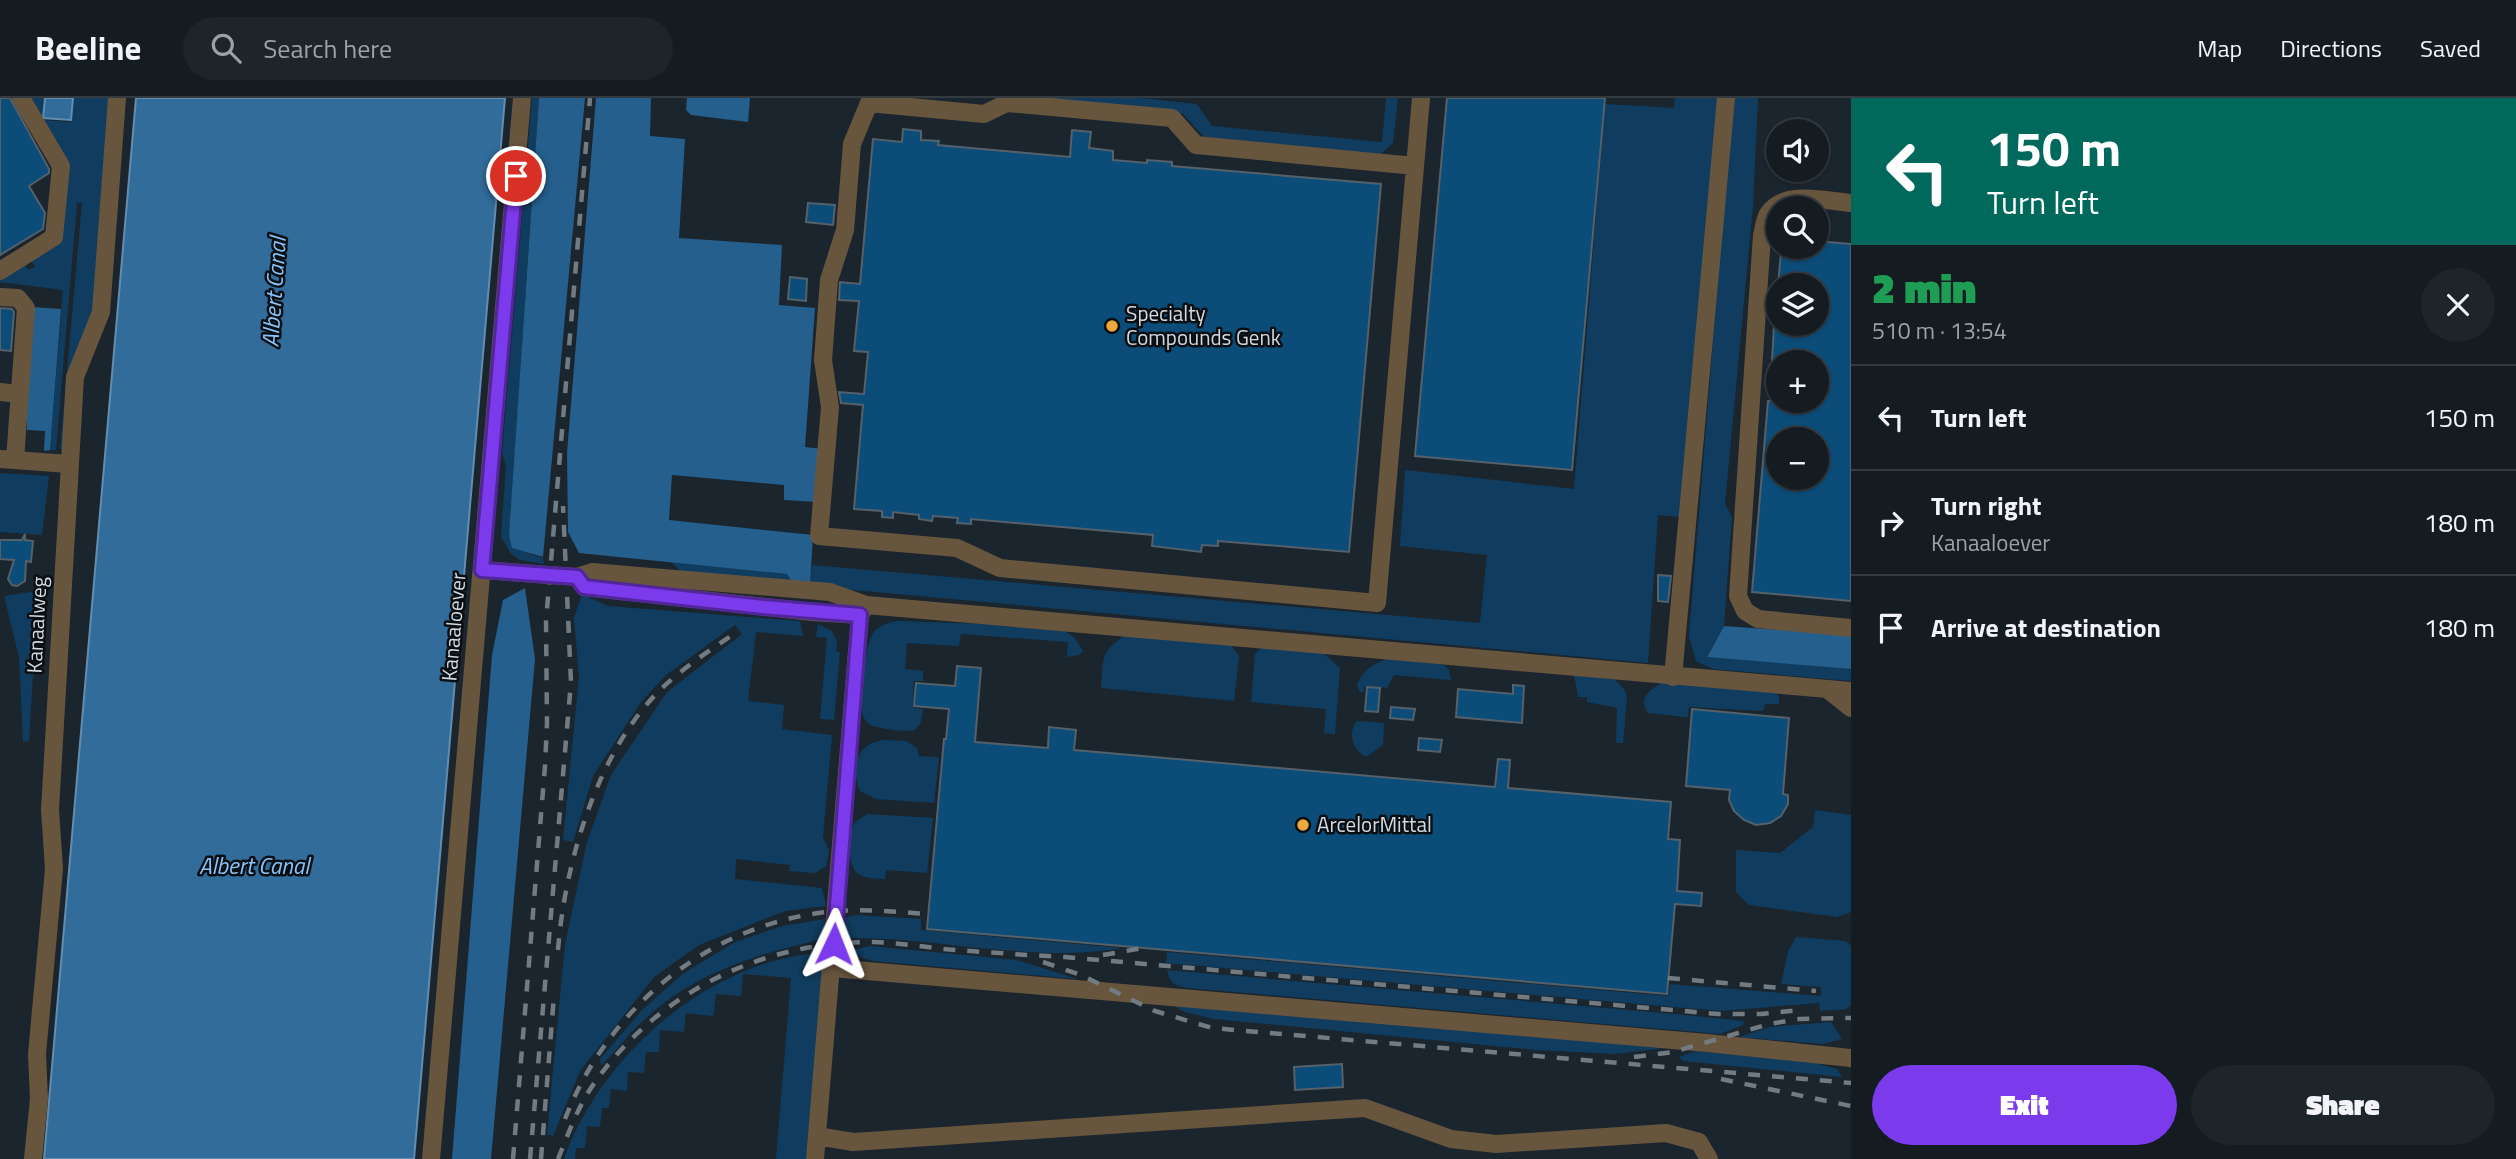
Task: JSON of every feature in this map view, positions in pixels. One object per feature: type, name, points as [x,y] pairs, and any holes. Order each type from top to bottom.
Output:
[{"type":"street","points":[[0,271],[54,237],[61,166],[21,98]]},
{"type":"street","name":"Kanaalweg","points":[[33,1159],[39,1099],[37,1054],[54,869],[50,810],[75,377],[101,312],[117,98]]},
{"type":"street","name":"Kanaaloever","points":[[431,1159],[522,98]]},
{"type":"street","points":[[1415,166],[1196,145],[1172,118],[1007,103],[984,114],[869,101],[852,144],[845,230],[829,280],[823,360],[830,407],[819,536],[957,548],[1000,568],[1377,603],[1421,98]]},
{"type":"street","points":[[1673,677],[1726,98]]},
{"type":"street","points":[[1851,203],[1794,199],[1777,204],[1767,215],[1762,236],[1738,596],[1745,611],[1758,619],[1851,628]]},
{"type":"street","points":[[0,297],[18,298],[26,308],[20,394],[7,460],[69,464]]},
{"type":"street","points":[[0,392],[20,394]]},
{"type":"street","points":[[482,570],[577,577],[592,572],[830,592],[863,610]]},
{"type":"street","points":[[577,577],[584,587],[812,612],[863,610],[1851,691]]},
{"type":"street","points":[[815,1159],[863,610]]},
{"type":"street","points":[[1827,689],[1851,708]]},
{"type":"street","points":[[832,968],[1851,1058]]},
{"type":"street","points":[[817,1136],[852,1151],[1365,1108],[1451,1139],[1496,1144],[1666,1133],[1699,1142],[1709,1159]]},
{"type":"shaded area","points":[[24,98],[44,98],[42,120],[71,122],[73,98],[112,98],[92,318],[63,448],[60,450],[82,203],[77,203],[56,450],[50,450],[63,290],[0,282],[0,277],[24,262],[28,270],[35,267],[30,258],[60,240],[53,147],[59,143],[57,140],[50,142]]},
{"type":"shaded area","points":[[532,98],[539,98],[523,330],[513,548],[543,558],[544,564],[520,560],[511,554],[501,537],[506,466],[502,453]]},
{"type":"shaded area","points":[[539,98],[585,98],[543,557],[512,548],[509,535]]},
{"type":"shaded area","points":[[596,98],[651,98],[650,136],[685,139],[679,238],[782,245],[779,305],[815,308],[805,447],[822,449],[818,502],[784,500],[784,485],[672,475],[669,520],[813,535],[810,586],[793,584],[787,574],[579,553],[568,532],[567,453]]},
{"type":"shaded area","points":[[687,98],[750,98],[748,122],[691,115],[686,110]]},
{"type":"shaded area","points":[[1017,98],[1141,98],[1197,104],[1212,126],[1382,142],[1386,98],[1398,98],[1393,143],[1381,154],[1205,138],[1183,114]]},
{"type":"shaded area","points":[[1675,98],[1718,98],[1681,517],[1658,515],[1648,663],[810,586],[812,565],[1480,623],[1487,555],[1400,546],[1405,470],[1574,489],[1605,104],[1674,108]]},
{"type":"shaded area","points":[[1733,98],[1758,98],[1753,206],[1725,504],[1732,517],[1724,626],[1707,656],[1851,669],[1851,681],[1713,669],[1696,661],[1689,636]]},
{"type":"shaded area","points":[[31,307],[61,309],[50,450],[44,451],[45,431],[27,430],[27,420],[21,419]]},
{"type":"shaded area","points":[[0,473],[49,476],[42,535],[0,532]]},
{"type":"shaded area","points":[[671,562],[787,574],[793,584],[683,574]]},
{"type":"shaded area","points":[[525,588],[535,659],[491,1159],[452,1159],[492,655],[503,600]]},
{"type":"shaded area","points":[[38,591],[29,741],[23,742],[19,657],[4,596]]},
{"type":"shaded area","points":[[582,594],[608,606],[800,621],[803,636],[756,632],[748,701],[784,705],[782,729],[832,735],[823,837],[829,851],[826,866],[815,873],[789,871],[790,865],[736,859],[735,879],[822,888],[826,906],[785,911],[699,945],[654,977],[580,1071],[553,1136],[547,1134],[565,944],[587,842],[611,775],[667,692],[742,634],[735,625],[666,675],[641,702],[593,776],[573,842],[563,840],[579,677],[574,618]]},
{"type":"shaded area","points":[[898,621],[1037,626],[1064,631],[1074,637],[1083,651],[1079,655],[1067,657],[1068,642],[961,634],[959,646],[907,643],[905,669],[923,671],[923,681],[914,681],[913,708],[923,709],[919,726],[911,731],[872,726],[862,714],[868,648],[876,630]]},
{"type":"shaded area","points":[[818,624],[832,631],[837,642],[836,651],[840,652],[834,720],[820,719],[827,638],[816,637]]},
{"type":"shaded area","points":[[1724,626],[1851,635],[1851,669],[1707,657]]},
{"type":"shaded area","points":[[1124,636],[1231,645],[1239,656],[1234,701],[1101,688],[1104,658],[1110,647]]},
{"type":"shaded area","points":[[1262,647],[1323,653],[1340,668],[1335,734],[1324,733],[1326,709],[1251,702],[1255,654]]},
{"type":"shaded area","points":[[1392,658],[1444,665],[1449,670],[1451,680],[1394,675],[1387,688],[1365,686],[1363,693],[1359,691],[1357,685],[1366,671],[1380,661]]},
{"type":"shaded area","points":[[1574,674],[1612,677],[1624,689],[1627,697],[1623,743],[1616,743],[1617,708],[1587,702],[1587,697],[1578,697]]},
{"type":"shaded area","points":[[1662,683],[1776,691],[1779,704],[1765,704],[1763,711],[1689,707],[1688,717],[1648,713],[1644,703],[1646,695]]},
{"type":"shaded area","points":[[1357,721],[1384,723],[1383,745],[1366,757],[1353,741],[1352,731]]},
{"type":"shaded area","points":[[886,740],[906,741],[917,748],[919,756],[939,757],[934,803],[876,799],[860,791],[856,773],[858,757],[868,745]]},
{"type":"shaded area","points":[[1815,810],[1851,815],[1851,912],[1837,917],[1749,905],[1736,892],[1736,850],[1780,853],[1813,827]]},
{"type":"shaded area","points":[[868,814],[933,818],[927,873],[886,870],[885,879],[857,873],[850,856],[851,829]]},
{"type":"shaded area","points":[[856,915],[921,919],[921,930],[1122,948],[1053,953],[845,938],[842,935],[843,918]]},
{"type":"shaded area","points":[[825,919],[823,939],[728,967],[685,989],[633,1030],[601,1066],[600,1059],[644,1008],[684,973],[735,942],[782,926]]},
{"type":"shaded area","points":[[1796,937],[1846,941],[1851,946],[1851,1005],[1846,1009],[1820,1011],[1819,1003],[1721,1011],[1166,963],[1167,952],[1668,996],[1670,984],[1821,996],[1821,987],[1781,984],[1788,952]]},
{"type":"shaded area","points":[[870,946],[1017,960],[1077,979],[873,961],[860,957],[851,950]]},
{"type":"shaded area","points":[[824,953],[806,1159],[776,1159],[791,978],[743,974],[741,996],[716,994],[713,1016],[686,1013],[684,1032],[660,1030],[659,1052],[646,1052],[644,1073],[628,1072],[627,1091],[611,1089],[609,1108],[602,1108],[600,1127],[587,1126],[585,1148],[576,1148],[575,1159],[564,1159],[581,1120],[604,1084],[633,1049],[666,1019],[702,993],[741,973],[782,959]]},
{"type":"shaded area","points":[[1167,970],[1744,1021],[1743,1025],[1720,1034],[1188,988],[1174,983]]},
{"type":"shaded area","points":[[1170,1004],[1672,1047],[1615,1054],[1537,1050],[1214,1019],[1185,1012]]},
{"type":"shaded area","points":[[1831,1022],[1842,1039],[1823,1044],[1739,1037],[1770,1027]]},
{"type":"shaded area","points":[[1696,1051],[1815,1063],[1837,1069],[1842,1077],[1683,1061],[1679,1057]]},
{"type":"water","points":[[45,98],[73,98],[71,120],[43,118]]},
{"type":"water","name":"Albert Canal","points":[[136,98],[505,98],[414,1159],[44,1159]]},
{"type":"building","points":[[0,98],[10,98],[49,173],[29,186],[45,213],[43,229],[0,255]]},
{"type":"building","points":[[1447,98],[1605,98],[1572,470],[1415,456]]},
{"type":"building","name":"Specialty Compounds Genk","points":[[903,129],[921,131],[921,140],[939,141],[938,145],[1070,157],[1072,130],[1091,132],[1089,148],[1113,151],[1113,160],[1172,162],[1172,166],[1381,184],[1349,552],[1218,541],[1218,546],[1202,545],[1201,552],[1152,546],[1153,535],[971,519],[971,524],[957,523],[958,518],[933,516],[932,521],[919,519],[919,515],[893,512],[893,518],[882,517],[882,511],[854,509],[863,405],[841,403],[839,392],[864,394],[868,352],[854,351],[859,301],[839,300],[840,282],[860,284],[873,139],[902,142]]},
{"type":"building","points":[[808,203],[835,205],[833,225],[806,222]]},
{"type":"building","points":[[1829,242],[1851,244],[1851,601],[1752,592],[1767,413],[1829,413],[1829,350],[1773,350],[1773,336],[1829,336],[1829,273],[1779,273],[1780,259],[1829,259]]},
{"type":"building","points":[[790,277],[807,279],[806,301],[788,299]]},
{"type":"building","points":[[0,308],[12,309],[14,312],[11,351],[0,350]]},
{"type":"building","points":[[25,534],[25,540],[33,541],[31,562],[26,561],[25,581],[17,586],[12,585],[8,579],[14,560],[0,559],[0,540],[22,540]]},
{"type":"building","points":[[1658,575],[1671,576],[1668,602],[1658,601]]},
{"type":"building","name":"ArcelorMittal","points":[[957,666],[981,668],[975,742],[1048,748],[1049,727],[1076,730],[1074,750],[1495,787],[1498,759],[1510,760],[1508,788],[1671,802],[1668,839],[1680,840],[1677,891],[1702,893],[1701,906],[1675,904],[1667,994],[927,929],[949,709],[914,706],[916,683],[955,686]]},
{"type":"building","points":[[1513,685],[1524,686],[1522,723],[1456,717],[1458,689],[1513,694]]},
{"type":"building","points":[[1367,687],[1380,688],[1378,712],[1365,711]]},
{"type":"building","points":[[1391,707],[1415,709],[1413,720],[1390,718]]},
{"type":"building","points":[[1692,709],[1789,718],[1783,794],[1788,795],[1788,804],[1781,816],[1770,823],[1756,825],[1744,820],[1734,811],[1729,800],[1730,790],[1686,786]]},
{"type":"building","points":[[1419,738],[1442,740],[1440,752],[1418,750]]},
{"type":"building","points":[[1342,1064],[1343,1087],[1295,1090],[1294,1067]]},
{"type":"railway","points":[[513,1159],[545,766],[546,621],[590,98]]},
{"type":"railway","points":[[530,1159],[571,682],[563,506]]},
{"type":"railway","points":[[558,950],[568,881],[577,845],[602,776],[619,744],[638,715],[661,689],[738,631]]},
{"type":"railway","points":[[565,1119],[584,1078],[609,1040],[638,1005],[672,976],[709,951],[749,931],[792,918],[849,910],[928,914]]},
{"type":"railway","points":[[558,1159],[589,1091],[615,1057],[644,1027],[677,1001],[712,980],[750,963],[790,951],[832,944],[891,943],[1718,1014],[1800,1010]]},
{"type":"railway","points":[[1103,955],[1143,948]]},
{"type":"railway","points":[[1043,962],[1081,975],[1155,1011],[1212,1028],[1851,1083]]},
{"type":"railway","points":[[1668,978],[1816,991]]},
{"type":"railway","points":[[541,1159],[554,995]]},
{"type":"railway","points":[[1634,1057],[1673,1052],[1769,1024],[1799,1019],[1851,1018]]},
{"type":"railway","points":[[1721,1079],[1851,1106]]},
{"type":"place","name":"Specialty Compounds Genk","points":[[1112,326]]},
{"type":"place","name":"ArcelorMittal","points":[[1303,825]]},
{"type":"route","points":[[516,176],[482,570],[577,577],[584,587],[666,597],[860,615],[834,944]]}]
